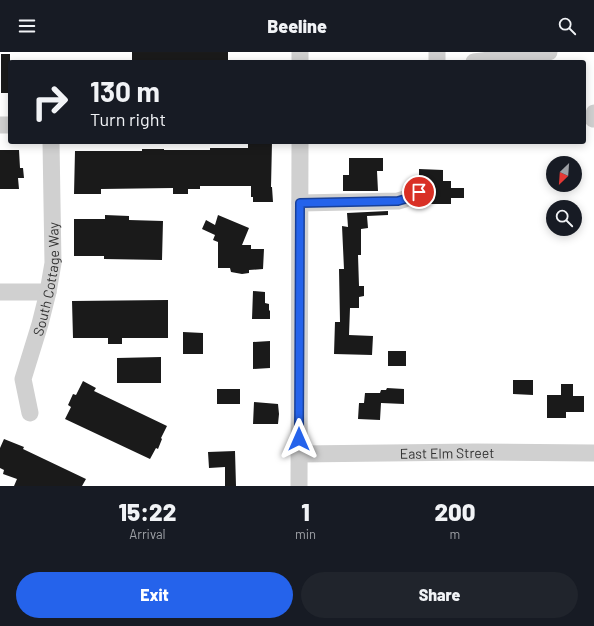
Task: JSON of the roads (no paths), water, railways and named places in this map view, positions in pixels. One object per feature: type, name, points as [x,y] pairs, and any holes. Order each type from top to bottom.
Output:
[{"type":"street","points":[[489,60],[549,52]]},
{"type":"street","name":"South Cottage Way","points":[[30,413],[23,379],[40,324],[53,264],[50,144]]},
{"type":"street","points":[[299,486],[300,144]]},
{"type":"street","points":[[300,203],[398,201],[419,192]]},
{"type":"street","points":[[0,292],[48,292]]},
{"type":"street","name":"East Elm Street","points":[[299,454],[475,452],[594,453]]}]
